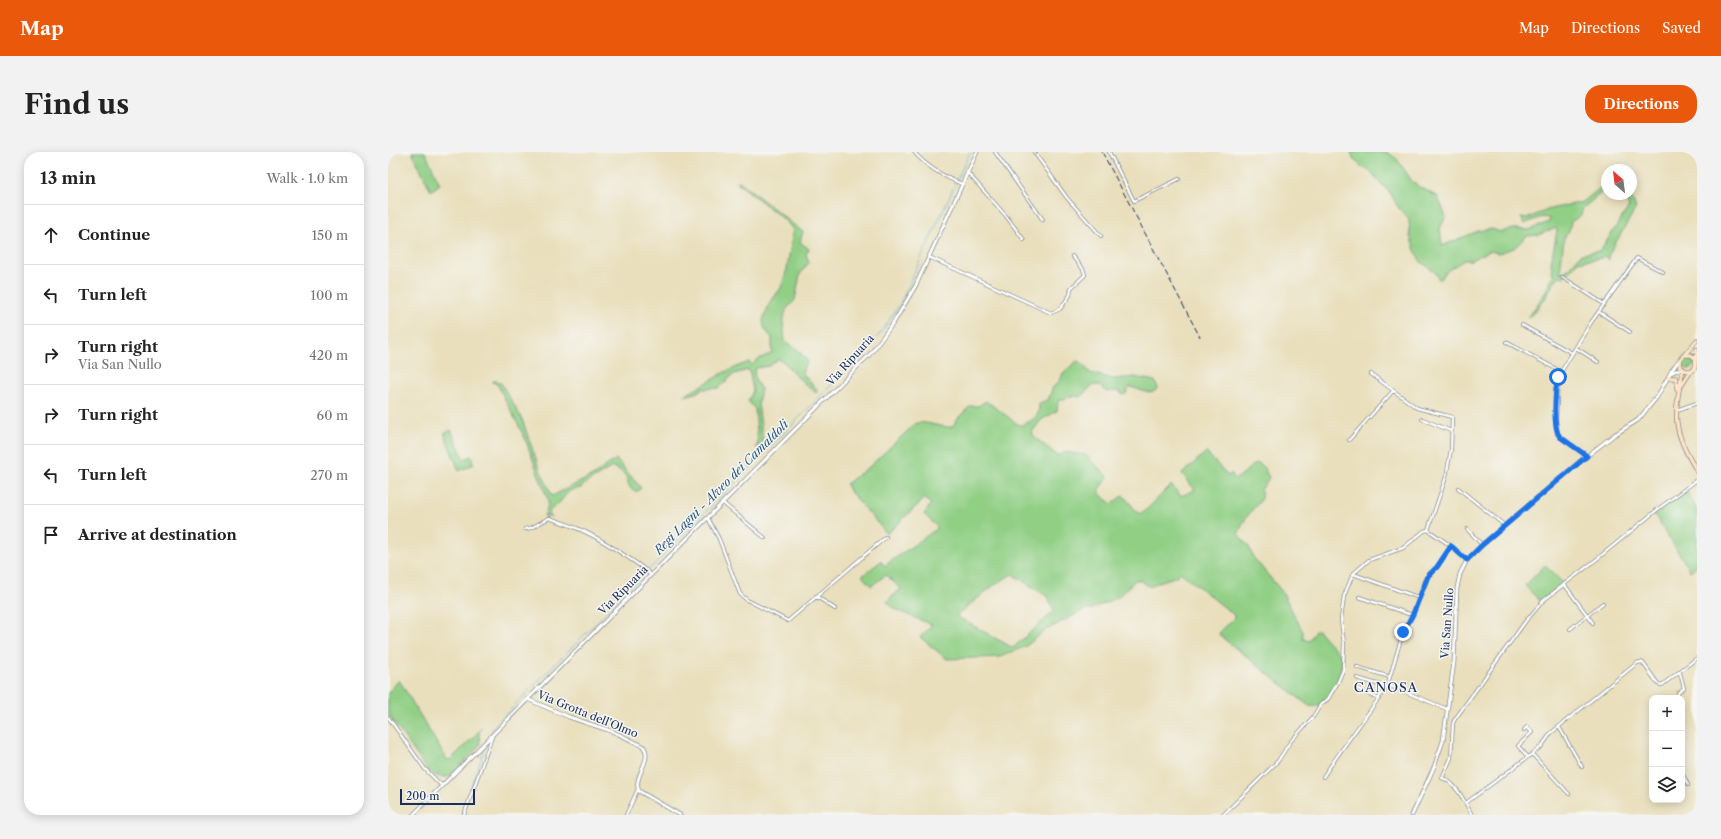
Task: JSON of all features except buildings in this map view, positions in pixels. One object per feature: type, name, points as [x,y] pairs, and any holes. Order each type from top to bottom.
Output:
[{"type":"main road","points":[[1677,400],[1682,369],[1679,362],[1681,357],[1697,340]]},
{"type":"main road","points":[[1679,390],[1694,370],[1697,360],[1697,349]]},
{"type":"main road","points":[[1681,357],[1686,354],[1691,355],[1697,360]]},
{"type":"main road","points":[[1682,369],[1694,370]]},
{"type":"main road","points":[[1668,378],[1674,378],[1678,382],[1676,410],[1678,434],[1685,451],[1697,471]]},
{"type":"street","points":[[914,152],[932,169],[961,184]]},
{"type":"street","name":"Via Ripuaria","points":[[413,815],[871,353],[906,303],[977,152]]},
{"type":"street","points":[[995,152],[1043,220]]},
{"type":"street","points":[[1034,152],[1067,198],[1101,236]]},
{"type":"street","points":[[1109,152],[1134,201],[1179,179]]},
{"type":"street","points":[[968,172],[1006,216],[1024,240]]},
{"type":"street","points":[[928,257],[1051,313],[1060,309],[1070,295],[1071,288],[1085,274],[1083,269],[1072,256]]},
{"type":"street","points":[[1587,456],[1557,434],[1556,386],[1560,371],[1604,304],[1637,258],[1663,272]]},
{"type":"street","points":[[1562,277],[1604,304]]},
{"type":"street","points":[[1599,312],[1630,332]]},
{"type":"street","points":[[1522,325],[1572,353]]},
{"type":"street","points":[[1506,342],[1560,371]]},
{"type":"street","points":[[1576,348],[1598,362]]},
{"type":"street","name":"Via San Nullo","points":[[1412,815],[1440,752],[1454,662],[1457,588],[1460,574],[1467,560],[1504,525],[1587,456],[1638,420],[1657,397],[1681,357]]},
{"type":"street","points":[[1670,374],[1682,369]]},
{"type":"street","points":[[1223,815],[1278,761],[1290,742],[1313,717],[1321,704],[1328,699],[1338,682],[1343,670],[1344,644],[1342,620],[1344,596],[1353,574],[1369,560],[1403,548],[1424,531],[1428,530],[1446,477],[1451,449],[1452,417],[1421,409],[1393,391],[1371,374]]},
{"type":"street","points":[[1349,440],[1393,391]]},
{"type":"street","points":[[1676,410],[1697,403]]},
{"type":"street","points":[[1422,418],[1451,431]]},
{"type":"street","points":[[1472,815],[1466,803],[1446,780],[1442,778],[1450,758],[1453,723],[1455,718],[1530,615],[1544,600],[1597,560],[1658,509],[1697,480]]},
{"type":"street","points":[[1458,488],[1504,525]]},
{"type":"street","points":[[723,503],[765,538]]},
{"type":"street","points":[[525,529],[531,528],[549,518],[576,527],[601,539],[645,569],[651,575]]},
{"type":"street","points":[[708,518],[719,538],[742,597],[788,620],[886,537]]},
{"type":"street","points":[[1467,529],[1482,545]]},
{"type":"street","points":[[1428,530],[1451,546],[1467,560]]},
{"type":"street","points":[[1324,777],[1362,720],[1387,687],[1403,632],[1420,598],[1428,576],[1437,567],[1451,546]]},
{"type":"street","points":[[1353,574],[1420,598]]},
{"type":"street","points":[[1564,584],[1593,623]]},
{"type":"street","points":[[816,596],[835,609]]},
{"type":"street","points":[[1359,597],[1412,615]]},
{"type":"street","points":[[1570,628],[1604,603]]},
{"type":"street","points":[[1466,803],[1541,747],[1551,733],[1639,662],[1643,663],[1660,685],[1680,673],[1697,658]]},
{"type":"street","points":[[1357,667],[1390,677]]},
{"type":"street","points":[[1678,695],[1678,693],[1684,688],[1680,673]]},
{"type":"street","points":[[1357,678],[1387,687],[1390,685],[1447,709]]},
{"type":"street","points":[[1356,688],[1379,699]]},
{"type":"street","name":"Via Grotta dell'Olmo","points":[[527,699],[614,732],[643,746],[647,755],[638,789]]},
{"type":"street","points":[[388,717],[425,769],[442,786]]},
{"type":"street","points":[[1524,730],[1527,727],[1532,732],[1518,746],[1528,757]]},
{"type":"street","points":[[1559,727],[1582,767]]},
{"type":"street","points":[[464,815],[493,734]]},
{"type":"street","points":[[1532,754],[1569,794]]},
{"type":"street","points":[[1685,778],[1688,784]]},
{"type":"street","points":[[626,815],[638,789]]},
{"type":"street","points":[[638,789],[641,794],[680,815]]},
{"type":"green space","points":[[412,152],[425,152],[440,184],[431,191]]},
{"type":"green space","points":[[1351,152],[1387,152],[1397,159],[1412,181],[1419,187],[1438,197],[1446,217],[1440,228],[1442,246],[1478,231],[1492,229],[1500,232],[1514,229],[1529,230],[1549,222],[1549,218],[1542,217],[1524,224],[1521,217],[1528,218],[1550,209],[1583,202],[1601,187],[1601,193],[1583,208],[1581,215],[1571,222],[1569,231],[1564,238],[1560,273],[1567,270],[1581,254],[1600,251],[1629,207],[1626,200],[1633,200],[1636,208],[1609,254],[1609,260],[1605,256],[1602,258],[1578,262],[1564,277],[1559,276],[1548,292],[1549,294],[1529,318],[1528,317],[1542,298],[1552,279],[1553,274],[1551,263],[1557,231],[1556,228],[1538,235],[1527,236],[1514,248],[1498,253],[1490,251],[1471,260],[1464,260],[1447,271],[1439,280],[1435,272],[1421,262],[1410,236],[1409,220],[1398,207],[1390,193],[1369,171],[1354,160]]},
{"type":"green space","points":[[738,181],[803,232],[800,242],[809,249],[806,254],[809,262],[800,274],[795,300],[786,310],[783,321],[785,341],[798,350],[808,362],[803,369],[803,374],[818,391],[816,393],[795,375],[784,362],[778,359],[769,366],[756,368],[755,376],[761,389],[758,403],[763,442],[756,448],[758,443],[755,409],[748,401],[753,391],[748,370],[734,374],[719,388],[702,389],[696,393],[684,396],[725,372],[749,362],[752,365],[757,360],[772,353],[772,338],[764,328],[763,320],[769,304],[781,288],[787,269],[793,230],[787,222],[738,183]]},
{"type":"green space","points":[[1686,357],[1690,357],[1694,363],[1690,369],[1686,369],[1682,365],[1682,361]]},
{"type":"green space","points":[[1077,361],[1082,363],[1090,373],[1113,379],[1135,377],[1155,381],[1158,388],[1152,392],[1145,392],[1129,387],[1126,394],[1123,395],[1118,391],[1106,392],[1100,386],[1093,385],[1080,397],[1074,396],[1061,399],[1058,402],[1057,411],[1041,420],[1032,432],[1034,437],[1057,455],[1064,452],[1086,455],[1108,477],[1100,488],[1100,491],[1102,496],[1112,504],[1123,495],[1139,514],[1146,510],[1171,485],[1181,496],[1195,490],[1182,474],[1206,452],[1228,476],[1232,473],[1234,479],[1241,476],[1253,465],[1259,463],[1265,469],[1269,478],[1261,490],[1261,498],[1246,518],[1238,534],[1249,547],[1253,557],[1283,593],[1303,632],[1303,639],[1309,641],[1315,631],[1318,630],[1343,658],[1340,673],[1333,690],[1322,703],[1316,706],[1309,706],[1219,635],[1220,632],[1234,618],[1234,615],[1180,572],[1177,576],[1156,583],[1150,587],[1139,580],[1135,580],[1119,597],[1089,610],[1086,609],[1046,630],[1026,646],[1000,657],[947,659],[920,637],[932,625],[895,609],[887,601],[901,589],[886,575],[871,586],[862,576],[881,561],[884,566],[938,528],[924,514],[931,504],[924,499],[887,534],[848,489],[846,484],[869,467],[916,423],[952,427],[958,418],[970,406],[978,406],[986,401],[1019,425],[1027,423],[1037,415],[1039,403],[1048,400],[1053,387],[1060,381],[1063,373]],"holes":[[[1012,574],[1048,597],[1054,611],[1013,648],[956,616],[993,586]]]},
{"type":"green space","points":[[496,380],[501,383],[522,419],[538,465],[552,496],[594,475],[616,459],[641,488],[638,491],[633,491],[625,475],[612,467],[586,483],[581,488],[568,492],[550,511],[549,514],[552,517],[544,516],[548,505],[548,500],[524,436],[497,384],[492,382]]},
{"type":"green space","points":[[451,430],[464,459],[471,456],[474,464],[459,471],[444,433]]},
{"type":"green space","points":[[1687,491],[1697,510],[1697,566],[1690,571],[1654,514]]},
{"type":"green space","points":[[1545,565],[1563,583],[1541,602],[1525,586]]},
{"type":"green space","points":[[399,680],[447,760],[451,759],[479,731],[480,745],[449,777],[439,777],[428,771],[388,714],[388,693]]},
{"type":"waterway","name":"Regi Lagni - Alveo dei Camaldoli","points":[[490,735],[495,725],[865,351],[882,331],[900,304],[970,152]]},
{"type":"waterway","name":"Regi Lagni - Alveo dei Camaldoli","points":[[461,815],[487,742]]},
{"type":"railway","points":[[1102,152],[1200,337]]},
{"type":"district","name":"CANOSA","points":[[1386,687]]},
{"type":"route","points":[[1403,632],[1413,614],[1428,576],[1437,567],[1451,546],[1467,560],[1482,545],[1578,462],[1587,456],[1557,434],[1556,386],[1558,377]]}]
